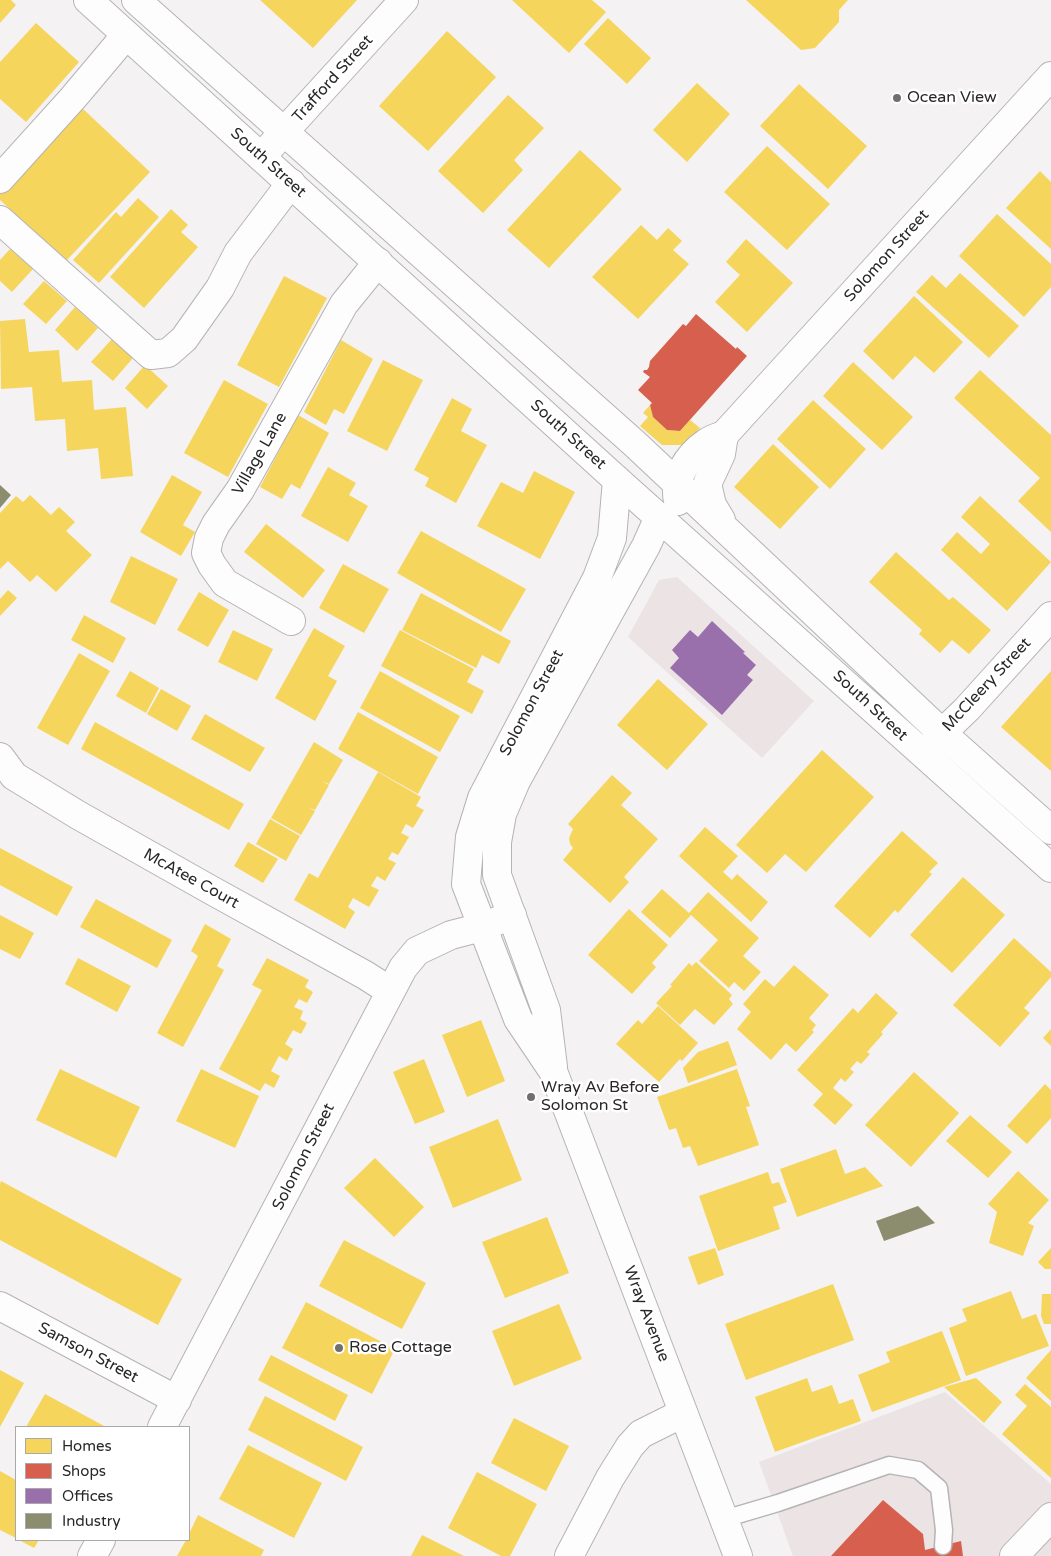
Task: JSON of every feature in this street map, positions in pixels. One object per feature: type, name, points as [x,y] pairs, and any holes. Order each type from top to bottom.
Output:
[{"type":"street","name":"South Street","points":[[88,0],[618,480],[676,499],[730,532],[942,733],[1051,830]]},
{"type":"street","name":"South Street","points":[[136,0],[652,460],[676,499],[815,655],[924,756],[1051,868]]},
{"type":"street","name":"Trafford Street","points":[[261,157],[404,0]]},
{"type":"street","points":[[0,179],[73,98],[126,35]]},
{"type":"street","name":"Solomon Street","points":[[705,461],[723,448],[724,435],[1051,76]]},
{"type":"street","points":[[0,220],[151,355],[168,354],[184,339],[220,288],[238,253],[292,183]]},
{"type":"street","points":[[419,252],[460,305],[485,332],[514,361],[639,473],[656,498],[676,499],[705,461]]},
{"type":"street","name":"Village Lane","points":[[291,621],[225,583],[212,565],[206,552],[209,538],[216,524],[240,490],[344,304],[378,262]]},
{"type":"street","points":[[652,460],[663,462],[705,461]]},
{"type":"street","points":[[705,461],[708,494],[715,511],[730,532]]},
{"type":"street","name":"Solomon Street","points":[[482,927],[466,884],[470,836],[475,818],[482,798],[597,578],[612,538],[618,480]]},
{"type":"street","name":"Solomon Street","points":[[163,1426],[403,968],[417,951],[451,935],[482,927],[512,915],[497,875],[497,842],[502,814],[516,781],[646,546],[676,499]]},
{"type":"street","name":"McCleery Street","points":[[924,756],[942,733],[967,710],[1051,616]]},
{"type":"street","name":"McAtee Court","points":[[0,757],[14,776],[78,815],[365,975],[390,991]]},
{"type":"street","name":"Wray Avenue","points":[[512,915],[546,1010],[553,1071]]},
{"type":"street","name":"Wray Avenue","points":[[482,927],[518,1019],[553,1071],[738,1556]]},
{"type":"street","name":"Samson Street","points":[[0,1306],[177,1400]]},
{"type":"street","points":[[569,1556],[610,1478],[630,1446],[641,1434],[683,1413]]},
{"type":"street","points":[[1014,1556],[1051,1517]]},
{"type":"street","points":[[92,1556],[100,1541]]},
{"type":"lane","points":[[724,1519],[889,1466],[918,1470],[939,1488],[944,1530],[943,1546]]},
{"type":"shaded area","points":[[677,577],[814,701],[762,758],[628,637],[659,580]]},
{"type":"shaded area","points":[[945,1392],[1051,1484],[1051,1556],[793,1556],[759,1462]]},
{"type":"building: Homes","points":[[0,0],[11,0],[16,5],[0,23]]},
{"type":"building: Homes","points":[[260,0],[357,0],[313,48]]},
{"type":"building: Homes","points":[[512,0],[592,0],[606,12],[569,53]]},
{"type":"building: Homes","points":[[746,0],[848,0],[839,10],[839,22],[815,48],[801,50]]},
{"type":"building: Homes","points":[[608,18],[651,58],[627,84],[584,44]]},
{"type":"building: Homes","points":[[36,23],[79,62],[26,122],[0,99],[0,62]]},
{"type":"building: Homes","points":[[447,31],[496,77],[428,151],[379,106]]},
{"type":"building: Homes","points":[[697,83],[730,114],[687,162],[653,130]]},
{"type":"building: Homes","points":[[799,84],[867,146],[828,189],[760,126]]},
{"type":"building: Homes","points":[[508,95],[544,128],[514,160],[523,170],[483,213],[438,171]]},
{"type":"building: Homes","points":[[81,107],[150,172],[66,261],[0,200],[0,193]]},
{"type":"building: Homes","points":[[767,146],[830,204],[787,250],[724,192]]},
{"type":"building: Homes","points":[[580,150],[622,189],[549,268],[507,230]]},
{"type":"building: Homes","points":[[1040,171],[1051,182],[1051,249],[1006,208]]},
{"type":"building: Homes","points":[[138,198],[159,217],[99,283],[73,260],[116,212],[121,217]]},
{"type":"building: Homes","points":[[171,209],[188,225],[181,232],[198,247],[144,308],[110,277]]},
{"type":"building: Homes","points":[[997,214],[1051,264],[1051,287],[1024,317],[959,256]]},
{"type":"building: Homes","points":[[641,225],[657,240],[668,228],[682,241],[673,250],[689,264],[638,319],[592,277]]},
{"type":"building: Homes","points":[[746,239],[793,283],[747,332],[715,302],[740,275],[726,262]]},
{"type":"building: Homes","points":[[10,249],[33,269],[12,292],[0,281],[0,260]]},
{"type":"building: Homes","points":[[960,273],[1019,326],[989,358],[916,292],[932,275],[946,288]]},
{"type":"building: Homes","points":[[284,276],[327,298],[279,387],[237,365]]},
{"type":"building: Homes","points":[[44,281],[67,301],[46,324],[23,304]]},
{"type":"building: Homes","points":[[914,296],[963,342],[934,373],[915,356],[893,380],[863,351]]},
{"type":"building: Homes","points":[[75,307],[98,328],[77,351],[55,330]]},
{"type":"building: Homes","points":[[25,319],[29,352],[59,350],[62,382],[92,380],[94,410],[126,407],[133,476],[101,479],[98,448],[67,451],[65,419],[35,421],[32,387],[1,389],[0,321]]},
{"type":"building: Homes","points":[[112,339],[133,358],[113,381],[91,362]]},
{"type":"building: Homes","points":[[341,340],[373,359],[344,414],[334,409],[326,425],[304,412]]},
{"type":"building: Homes","points":[[383,360],[423,380],[387,451],[347,431]]},
{"type":"building: Homes","points":[[853,362],[913,417],[882,450],[823,396]]},
{"type":"building: Homes","points":[[145,365],[168,386],[147,409],[125,388]]},
{"type":"building: Homes","points":[[980,370],[1051,435],[1051,532],[1018,501],[1040,478],[954,398]]},
{"type":"building: Homes","points":[[224,380],[268,404],[228,477],[184,453]]},
{"type":"building: Homes","points":[[452,398],[472,409],[461,431],[487,445],[456,503],[425,486],[429,478],[414,470]]},
{"type":"building: Homes","points":[[813,400],[866,449],[830,489],[777,439]]},
{"type":"building: Homes","points":[[650,405],[653,417],[667,430],[680,431],[690,420],[700,428],[685,445],[662,445],[640,426],[648,417],[643,413]]},
{"type":"building: Homes","points":[[298,415],[329,433],[300,489],[291,484],[282,499],[260,487]]},
{"type":"building: Homes","points":[[773,444],[819,487],[780,529],[734,487]]},
{"type":"building: Homes","points":[[328,467],[356,483],[349,495],[368,506],[348,542],[301,516]]},
{"type":"building: Homes","points":[[534,471],[575,492],[540,559],[477,526],[501,482],[523,493]]},
{"type":"building: Homes","points":[[172,475],[202,492],[183,525],[195,532],[181,556],[140,532]]},
{"type":"building: Homes","points":[[30,495],[51,515],[59,507],[75,522],[66,531],[92,555],[56,592],[37,575],[30,582],[8,561],[0,569],[0,513],[16,496],[23,502]]},
{"type":"building: Homes","points":[[980,496],[1051,562],[1007,611],[941,550],[957,532],[981,554],[990,544],[961,517]]},
{"type":"building: Homes","points":[[266,524],[325,570],[303,598],[244,552]]},
{"type":"building: Homes","points":[[421,531],[526,589],[501,632],[397,573]]},
{"type":"building: Homes","points":[[896,552],[949,600],[953,597],[991,630],[969,654],[952,640],[940,653],[919,634],[922,630],[869,582]]},
{"type":"building: Homes","points":[[131,556],[178,579],[155,625],[110,602]]},
{"type":"building: Homes","points":[[343,564],[389,589],[364,633],[319,608]]},
{"type":"building: Homes","points":[[8,590],[17,598],[0,616],[0,599]]},
{"type":"building: Homes","points":[[199,592],[229,610],[208,647],[177,630]]},
{"type":"building: Homes","points":[[421,593],[511,641],[499,664],[482,655],[476,668],[402,630]]},
{"type":"building: Homes","points":[[84,615],[126,638],[113,663],[71,640]]},
{"type":"building: Homes","points":[[314,628],[345,646],[328,676],[337,681],[315,721],[275,698]]},
{"type":"building: Homes","points":[[233,630],[273,649],[257,681],[218,662]]},
{"type":"building: Homes","points":[[400,630],[474,669],[467,682],[484,691],[472,714],[381,666]]},
{"type":"building: Homes","points":[[79,653],[110,671],[68,745],[37,728]]},
{"type":"building: Homes","points":[[130,671],[159,688],[146,713],[116,696]]},
{"type":"building: Homes","points":[[380,671],[460,716],[440,752],[360,708]]},
{"type":"building: Homes","points":[[1051,671],[1051,771],[1001,727]]},
{"type":"building: Homes","points":[[658,679],[708,724],[667,770],[617,725]]},
{"type":"building: Homes","points":[[161,689],[191,706],[177,731],[147,714]]},
{"type":"building: Homes","points":[[358,712],[438,757],[418,794],[338,749]]},
{"type":"building: Homes","points":[[205,714],[265,748],[250,772],[191,739]]},
{"type":"building: Homes","points":[[95,722],[244,804],[229,830],[81,749]]},
{"type":"building: Homes","points":[[314,742],[343,760],[329,784],[322,781],[329,785],[315,810],[308,807],[315,811],[301,835],[271,818]]},
{"type":"building: Homes","points":[[822,750],[874,797],[806,872],[785,854],[767,873],[736,845]]},
{"type":"building: Homes","points":[[378,772],[421,797],[416,806],[424,810],[413,828],[406,824],[401,833],[409,837],[398,855],[392,852],[388,859],[396,863],[385,881],[377,876],[371,886],[379,890],[369,907],[353,898],[348,907],[355,912],[345,929],[294,900],[309,873],[318,878]]},
{"type":"building: Homes","points":[[612,775],[632,793],[621,805],[658,839],[624,877],[629,882],[610,903],[563,860],[573,848],[569,838],[573,829],[568,824]]},
{"type":"building: Homes","points":[[270,819],[300,836],[286,861],[256,844]]},
{"type":"building: Homes","points":[[705,827],[738,856],[723,872],[732,880],[737,874],[768,902],[751,922],[679,856]]},
{"type":"building: Homes","points":[[902,831],[938,863],[929,872],[932,874],[898,913],[895,910],[870,938],[834,906]]},
{"type":"building: Homes","points":[[248,842],[278,859],[263,883],[234,866]]},
{"type":"building: Homes","points":[[0,848],[73,887],[57,916],[0,885]]},
{"type":"building: Homes","points":[[963,877],[1005,915],[952,973],[910,935]]},
{"type":"building: Homes","points":[[662,889],[689,913],[708,892],[759,938],[743,956],[761,972],[744,991],[734,982],[729,988],[699,961],[718,940],[691,915],[670,938],[641,912]]},
{"type":"building: Homes","points":[[96,899],[172,940],[157,968],[80,927]]},
{"type":"building: Homes","points":[[629,909],[668,945],[652,963],[656,967],[632,994],[588,955]]},
{"type":"building: Homes","points":[[0,915],[34,933],[20,959],[0,949]]},
{"type":"building: Homes","points":[[205,924],[231,939],[217,966],[224,970],[183,1047],[157,1033],[198,956],[191,951]]},
{"type":"building: Homes","points":[[1014,938],[1051,972],[1051,977],[1024,1008],[1030,1013],[1000,1047],[953,1005]]},
{"type":"building: Homes","points":[[78,958],[131,986],[117,1012],[65,984]]},
{"type":"building: Homes","points":[[267,958],[309,980],[305,987],[313,992],[307,1003],[299,999],[294,1007],[303,1011],[300,1019],[307,1023],[301,1034],[293,1030],[285,1044],[293,1049],[287,1061],[279,1056],[271,1071],[280,1076],[274,1088],[265,1083],[260,1091],[219,1069],[262,990],[252,985]]},
{"type":"building: Homes","points":[[696,962],[732,995],[729,999],[733,1004],[714,1025],[695,1009],[680,1025],[656,1003],[672,986],[670,985],[689,963],[692,966]]},
{"type":"building: Homes","points":[[794,965],[829,995],[809,1018],[816,1025],[812,1030],[814,1032],[796,1052],[786,1043],[771,1060],[737,1029],[751,1012],[743,1004],[765,979],[774,987]]},
{"type":"building: Homes","points":[[876,993],[898,1013],[867,1052],[870,1054],[861,1064],[857,1061],[850,1069],[854,1072],[845,1082],[841,1078],[833,1088],[853,1105],[835,1125],[813,1105],[823,1094],[797,1070],[853,1008],[858,1013]]},
{"type":"building: Homes","points":[[658,1006],[698,1043],[659,1082],[616,1044],[638,1020],[642,1024]]},
{"type":"building: Homes","points":[[481,1020],[505,1081],[467,1097],[442,1035]]},
{"type":"building: Homes","points":[[1051,1029],[1051,1046],[1043,1038]]},
{"type":"building: Homes","points":[[728,1041],[737,1065],[688,1083],[683,1068],[698,1052]]},
{"type":"building: Homes","points":[[424,1059],[445,1112],[415,1124],[393,1072]]},
{"type":"building: Homes","points":[[60,1069],[140,1107],[116,1158],[36,1120]]},
{"type":"building: Homes","points":[[201,1069],[259,1096],[235,1148],[176,1121]]},
{"type":"building: Homes","points":[[737,1069],[750,1106],[746,1107],[759,1145],[698,1166],[690,1146],[683,1148],[676,1128],[669,1130],[657,1097]]},
{"type":"building: Homes","points":[[914,1072],[959,1113],[911,1167],[865,1125]]},
{"type":"building: Homes","points":[[1045,1084],[1051,1090],[1051,1118],[1027,1144],[1007,1126]]},
{"type":"building: Homes","points":[[970,1115],[1012,1152],[988,1178],[946,1141]]},
{"type":"building: Homes","points":[[498,1119],[522,1180],[453,1208],[429,1147]]},
{"type":"building: Homes","points":[[836,1149],[845,1174],[865,1167],[883,1186],[797,1217],[780,1169]]},
{"type":"building: Homes","points":[[375,1158],[424,1207],[394,1237],[344,1188]]},
{"type":"building: Homes","points":[[1018,1171],[1049,1200],[1028,1223],[1034,1226],[1023,1256],[989,1243],[997,1212],[988,1204]]},
{"type":"building: Homes","points":[[768,1172],[772,1184],[779,1182],[787,1202],[773,1207],[780,1229],[718,1251],[699,1196]]},
{"type":"building: Homes","points":[[1,1181],[182,1279],[158,1325],[0,1240]]},
{"type":"building: Homes","points":[[547,1217],[569,1273],[505,1298],[482,1242]]},
{"type":"building: Homes","points":[[344,1240],[426,1283],[402,1329],[319,1286]]},
{"type":"building: Homes","points":[[715,1248],[724,1275],[698,1285],[688,1257]]},
{"type":"building: Homes","points":[[1051,1248],[1051,1269],[1045,1269],[1038,1262]]},
{"type":"building: Homes","points":[[833,1284],[854,1340],[746,1380],[725,1324]]},
{"type":"building: Homes","points":[[1011,1291],[1022,1319],[1036,1314],[1049,1346],[966,1376],[949,1328],[967,1321],[962,1309]]},
{"type":"building: Homes","points":[[1042,1294],[1051,1294],[1051,1324],[1044,1324],[1041,1316]]},
{"type":"building: Homes","name":"Rose Cottage","points":[[306,1302],[395,1349],[372,1394],[282,1348]]},
{"type":"building: Homes","points":[[559,1304],[582,1359],[514,1386],[492,1331]]},
{"type":"building: Homes","points":[[942,1331],[961,1380],[872,1412],[858,1375],[890,1362],[886,1352]]},
{"type":"building: Homes","points":[[1051,1350],[1051,1401],[1026,1378]]},
{"type":"building: Homes","points":[[271,1355],[348,1395],[335,1421],[258,1380]]},
{"type":"building: Homes","points":[[0,1370],[24,1383],[0,1427]]},
{"type":"building: Homes","points":[[807,1378],[812,1392],[832,1385],[839,1404],[853,1399],[861,1421],[775,1452],[755,1397]]},
{"type":"building: Homes","points":[[976,1378],[1002,1402],[984,1423],[944,1387]]},
{"type":"building: Homes","points":[[1025,1384],[1051,1407],[1051,1478],[1002,1434],[1027,1406],[1015,1395]]},
{"type":"building: Homes","points":[[45,1394],[104,1426],[27,1426]]},
{"type":"building: Homes","points":[[265,1396],[363,1447],[346,1481],[248,1430]]},
{"type":"building: Homes","points":[[514,1418],[569,1446],[546,1491],[491,1463]]},
{"type":"building: Homes","points":[[248,1445],[322,1483],[294,1538],[219,1499]]},
{"type":"building: Homes","points":[[0,1471],[15,1479],[15,1538],[0,1530]]},
{"type":"building: Homes","points":[[477,1472],[537,1504],[510,1556],[501,1556],[448,1528]]},
{"type":"building: Homes","points":[[198,1515],[264,1550],[261,1556],[177,1556],[185,1541],[190,1541],[190,1532]]},
{"type":"building: Homes","points":[[422,1535],[464,1556],[411,1556]]},
{"type":"building: Homes","points":[[21,1541],[38,1541],[34,1548]]},
{"type":"building: Shops","points":[[696,314],[736,349],[737,347],[747,356],[680,431],[667,430],[653,417],[650,405],[652,403],[638,390],[650,377],[643,372],[649,367],[650,361],[683,324],[686,326]]},
{"type":"building: Shops","points":[[883,1500],[923,1534],[925,1550],[961,1541],[963,1556],[831,1556]]},
{"type":"building: Offices","points":[[712,621],[756,665],[747,675],[753,680],[722,715],[670,668],[679,658],[672,650],[690,630],[698,637]]},
{"type":"building: Industry","points":[[0,485],[11,495],[0,508]]},
{"type":"building: Industry","points":[[918,1206],[935,1223],[884,1241],[876,1221]]},
{"type":"place","name":"Ocean View","points":[[897,98]]},
{"type":"place","name":"Wray Av Before Solomon St","points":[[531,1097]]},
{"type":"place","name":"Rose Cottage","points":[[339,1348]]}]
